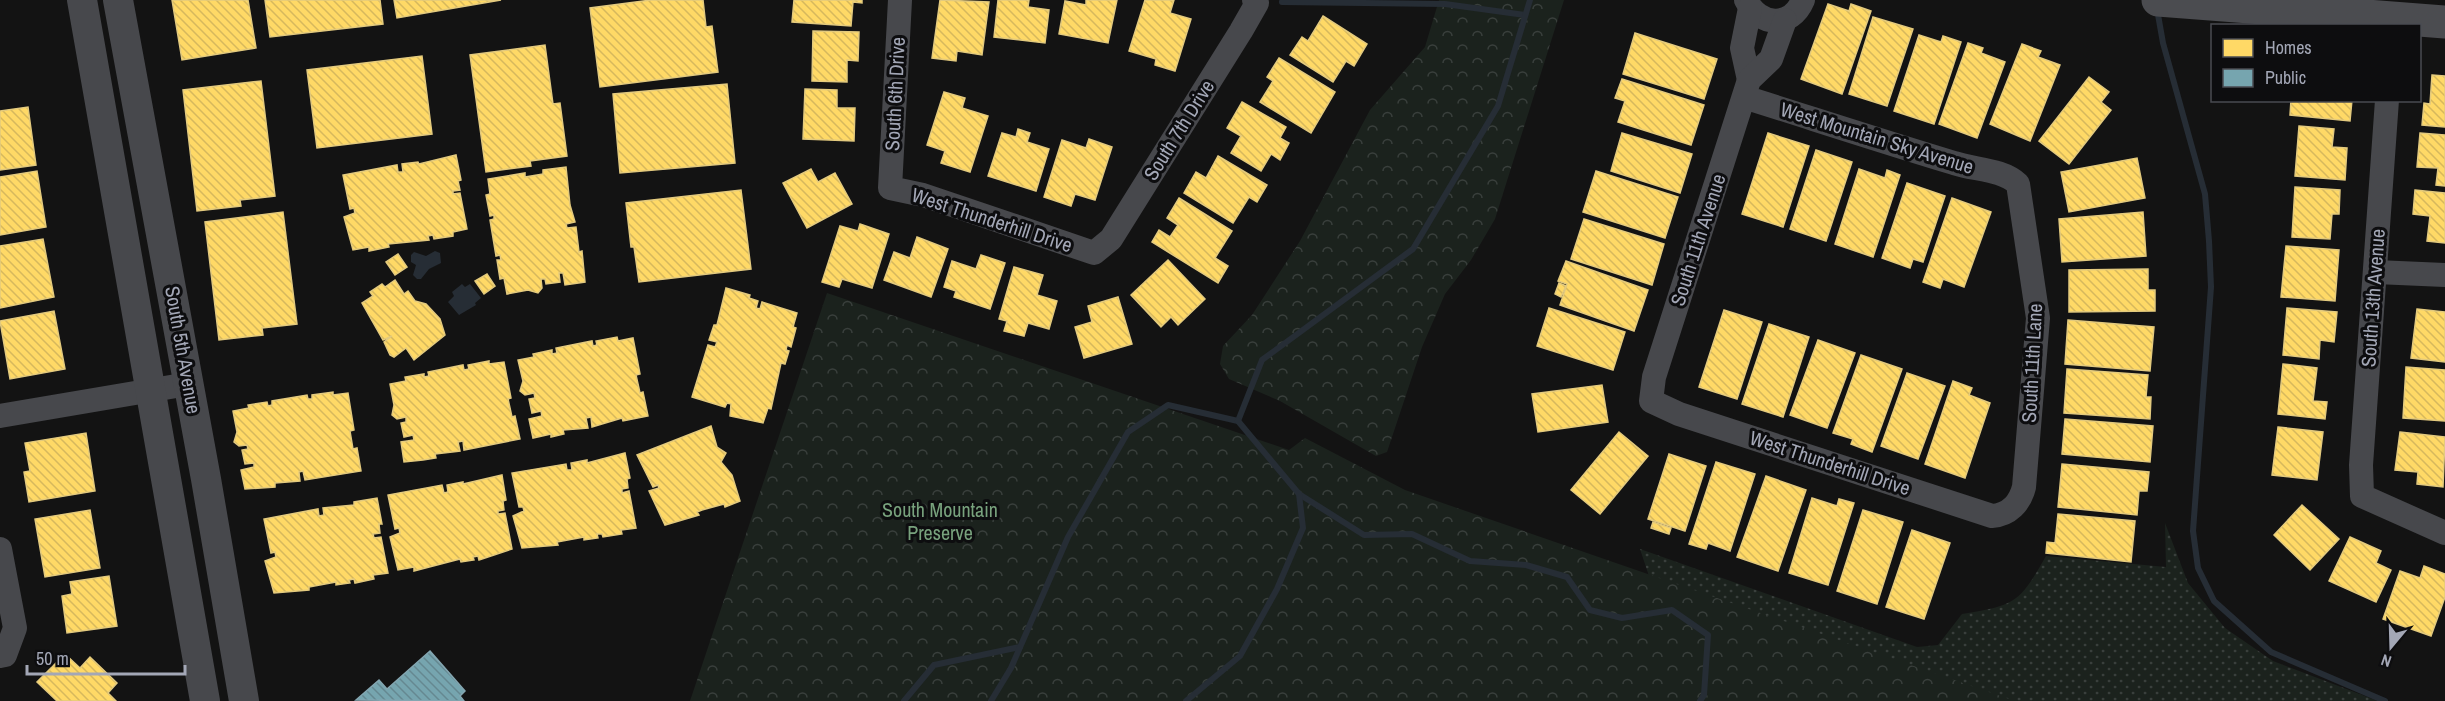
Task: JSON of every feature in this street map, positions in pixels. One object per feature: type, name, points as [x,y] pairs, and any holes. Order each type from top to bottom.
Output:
[{"type":"main road","points":[[2158,0],[2391,22],[2445,22]]},
{"type":"street","name":"South 5th Avenue","points":[[82,0],[117,189],[149,390],[205,701]]},
{"type":"street","name":"South 5th Avenue","points":[[118,0],[244,701]]},
{"type":"street","name":"South 6th Drive","points":[[890,188],[900,0]]},
{"type":"street","name":"South 11th Avenue","points":[[1651,401],[1654,377],[1747,88],[1770,59],[1785,20],[1798,9],[1803,0]]},
{"type":"street","name":"South 7th Drive","points":[[1094,253],[1111,238],[1256,1]]},
{"type":"street","points":[[1748,4],[1762,19],[1785,20]]},
{"type":"street","points":[[1747,88],[1742,48],[1748,4]]},
{"type":"street","name":"West Mountain Sky Avenue","points":[[1747,88],[1957,164],[2011,178]]},
{"type":"street","name":"South 13th Avenue","points":[[2387,102],[2361,465],[2362,496],[2445,532]]},
{"type":"street","name":"South 11th Lane","points":[[2010,511],[2022,497],[2024,487],[2038,318],[2021,191],[2011,178]]},
{"type":"street","name":"West Thunderhill Drive","points":[[890,188],[923,195],[1094,253]]},
{"type":"street","points":[[2376,272],[2445,275]]},
{"type":"street","points":[[0,416],[188,384]]},
{"type":"street","name":"West Thunderhill Drive","points":[[1651,401],[1678,414],[1992,516],[2010,511]]},
{"type":"street","points":[[0,549],[15,628],[3,656]]},
{"type":"green space","points":[[1439,0],[1564,0],[1495,219],[1471,260],[1445,294],[1422,347],[1387,452],[1376,456],[1280,401],[1229,379],[1220,364],[1223,346],[1252,315],[1300,241],[1370,110],[1425,47]]},
{"type":"green space","name":"South Mountain Preserve","points":[[827,293],[1289,450],[1305,438],[1405,490],[2015,701],[690,701]]},
{"type":"green space","points":[[2165,523],[2188,583],[2225,628],[2273,661],[2378,701],[1265,701],[1651,582],[1640,549],[1917,647],[1938,645],[1962,614],[1994,608],[2014,600],[2029,584],[2046,556],[2166,567]]},
{"type":"shaded area","points":[[435,251],[440,253],[441,263],[429,269],[421,279],[417,279],[413,275],[416,265],[411,262],[411,255],[414,252],[426,256]]},
{"type":"shaded area","points":[[462,284],[465,287],[470,284],[481,298],[475,303],[476,305],[459,315],[448,302],[454,296],[452,292]]},
{"type":"building: Homes","points":[[172,0],[248,0],[256,48],[182,60]]},
{"type":"building: Homes","points":[[265,0],[380,0],[383,24],[270,37]]},
{"type":"building: Homes","points":[[394,0],[501,0],[397,18]]},
{"type":"building: Homes","points":[[651,0],[703,0],[706,27],[712,26],[718,72],[600,87],[590,8]]},
{"type":"building: Homes","points":[[794,0],[862,0],[862,3],[853,2],[851,26],[792,22]]},
{"type":"building: Homes","points":[[940,0],[989,2],[982,55],[957,51],[956,61],[932,58]]},
{"type":"building: Homes","points":[[998,0],[1029,0],[1028,7],[1049,10],[1045,43],[994,37]]},
{"type":"building: Homes","points":[[1086,0],[1117,0],[1108,43],[1059,34],[1065,1],[1086,5]]},
{"type":"building: Homes","points":[[1145,0],[1174,0],[1170,13],[1191,19],[1175,71],[1155,65],[1156,59],[1129,51]]},
{"type":"building: Homes","points":[[1828,4],[1849,11],[1851,4],[1871,11],[1842,94],[1801,79]]},
{"type":"building: Homes","points":[[1323,16],[1367,44],[1354,66],[1346,61],[1333,82],[1290,55],[1302,37],[1308,41]]},
{"type":"building: Homes","points":[[1873,17],[1913,29],[1887,106],[1849,94]]},
{"type":"building: Homes","points":[[813,31],[859,32],[858,61],[847,60],[847,82],[812,81]]},
{"type":"building: Homes","points":[[1635,33],[1717,59],[1704,99],[1623,74]]},
{"type":"building: Homes","points":[[1919,35],[1941,42],[1943,36],[1961,42],[1934,124],[1894,111]]},
{"type":"building: Homes","points":[[1968,43],[1983,48],[1981,53],[2005,62],[1977,138],[1939,124]]},
{"type":"building: Homes","points":[[2022,44],[2041,51],[2038,57],[2060,65],[2030,141],[1990,124]]},
{"type":"building: Homes","points":[[545,45],[553,104],[560,103],[567,156],[530,161],[531,166],[486,172],[470,55]]},
{"type":"building: Homes","points":[[422,56],[432,134],[317,148],[307,70]]},
{"type":"building: Homes","points":[[1279,58],[1335,92],[1311,133],[1260,102],[1273,81],[1267,77]]},
{"type":"building: Homes","points":[[2432,75],[2445,76],[2445,127],[2422,125],[2424,103],[2430,104]]},
{"type":"building: Homes","points":[[2089,77],[2109,92],[2101,102],[2111,110],[2069,164],[2039,141]]},
{"type":"building: Homes","points":[[1622,79],[1704,105],[1691,145],[1618,122],[1625,101],[1615,98]]},
{"type":"building: Homes","points":[[261,81],[275,196],[240,200],[241,206],[197,211],[183,90]]},
{"type":"building: Homes","points":[[727,84],[735,163],[620,173],[613,94]]},
{"type":"building: Homes","points":[[805,89],[837,90],[837,108],[855,108],[854,141],[803,139]]},
{"type":"building: Homes","points":[[944,92],[965,98],[962,108],[988,116],[970,172],[941,163],[945,151],[927,145]]},
{"type":"building: Homes","points":[[1242,102],[1286,127],[1280,138],[1289,143],[1280,160],[1271,154],[1261,171],[1231,153],[1241,136],[1227,128]]},
{"type":"building: Homes","points":[[2291,102],[2352,102],[2350,121],[2290,115]]},
{"type":"building: Homes","points":[[28,107],[36,165],[0,170],[0,111]]},
{"type":"building: Homes","points":[[2299,126],[2334,129],[2332,147],[2347,148],[2345,180],[2295,176]]},
{"type":"building: Homes","points":[[1018,129],[1030,133],[1027,142],[1049,149],[1036,191],[988,176],[1002,133],[1016,137]]},
{"type":"building: Homes","points":[[1622,133],[1692,154],[1680,193],[1611,171]]},
{"type":"building: Homes","points":[[1768,133],[1809,146],[1783,227],[1742,214]]},
{"type":"building: Homes","points":[[2420,133],[2445,135],[2445,186],[2436,185],[2438,168],[2417,167]]},
{"type":"building: Homes","points":[[1089,139],[1112,147],[1095,200],[1075,194],[1071,206],[1044,197],[1062,140],[1086,148]]},
{"type":"building: Homes","points":[[1816,150],[1852,162],[1826,241],[1790,229]]},
{"type":"building: Homes","points":[[456,155],[461,180],[458,181],[460,190],[453,191],[453,194],[460,193],[467,229],[453,232],[453,236],[434,239],[433,235],[428,236],[429,240],[388,244],[389,247],[369,251],[369,247],[353,250],[344,217],[355,213],[354,208],[350,209],[343,175],[397,165],[398,172],[403,172],[402,164],[418,162],[419,164]]},
{"type":"building: Homes","points":[[1218,156],[1267,185],[1257,202],[1249,197],[1233,223],[1184,193],[1196,172],[1206,178]]},
{"type":"building: Homes","points":[[2137,158],[2145,198],[2069,212],[2061,172]]},
{"type":"building: Homes","points":[[566,167],[570,205],[575,222],[566,224],[567,228],[576,227],[579,252],[582,251],[585,282],[565,285],[563,273],[559,273],[560,282],[546,284],[545,279],[541,279],[542,288],[538,293],[528,290],[507,294],[504,278],[500,279],[497,260],[501,260],[500,255],[496,256],[490,220],[494,219],[494,215],[490,216],[486,195],[490,194],[488,179],[525,173],[525,177],[543,174],[543,170]]},
{"type":"building: Homes","points":[[811,169],[818,182],[835,173],[852,204],[807,228],[783,183]]},
{"type":"building: Homes","points":[[1859,169],[1885,178],[1887,170],[1900,175],[1873,257],[1835,244]]},
{"type":"building: Homes","points":[[37,171],[46,227],[0,235],[0,177]]},
{"type":"building: Homes","points":[[1596,171],[1678,197],[1665,238],[1583,212]]},
{"type":"building: Homes","points":[[1907,183],[1945,196],[1923,262],[1913,259],[1910,268],[1882,258]]},
{"type":"building: Homes","points":[[2295,187],[2340,190],[2339,214],[2332,214],[2330,239],[2292,237]]},
{"type":"building: Homes","points":[[741,190],[751,269],[639,282],[634,247],[631,247],[626,203]]},
{"type":"building: Homes","points":[[2415,190],[2445,193],[2445,243],[2427,241],[2430,216],[2413,214]]},
{"type":"building: Homes","points":[[1179,198],[1232,231],[1215,258],[1228,266],[1218,283],[1152,242],[1159,230],[1170,237],[1178,225],[1167,218]]},
{"type":"building: Homes","points":[[1952,198],[1991,212],[1964,287],[1943,279],[1940,288],[1923,282]]},
{"type":"building: Homes","points":[[283,212],[297,324],[262,328],[263,335],[219,340],[205,222]]},
{"type":"building: Homes","points":[[2143,212],[2146,256],[2062,262],[2059,219]]},
{"type":"building: Homes","points":[[1584,219],[1664,244],[1652,285],[1571,259]]},
{"type":"building: Homes","points":[[860,224],[889,234],[872,288],[842,279],[839,287],[822,282],[840,226],[858,231]]},
{"type":"building: Homes","points":[[917,237],[948,249],[931,297],[884,280],[894,252],[910,258]]},
{"type":"building: Homes","points":[[43,239],[54,297],[0,308],[0,246]]},
{"type":"building: Homes","points":[[2286,246],[2339,250],[2335,301],[2281,297]]},
{"type":"building: Homes","points":[[398,254],[407,267],[395,275],[386,262]]},
{"type":"building: Homes","points":[[981,255],[1005,263],[990,309],[954,297],[956,291],[944,287],[952,261],[976,269]]},
{"type":"building: Homes","points":[[1168,260],[1205,299],[1178,325],[1171,317],[1161,327],[1131,295]]},
{"type":"building: Homes","points":[[1566,261],[1648,290],[1634,331],[1560,305],[1567,284],[1558,281]]},
{"type":"building: Homes","points":[[1014,267],[1043,275],[1037,295],[1057,301],[1049,329],[1028,323],[1024,336],[1004,331],[1007,321],[999,319]]},
{"type":"building: Homes","points":[[2148,269],[2148,290],[2155,290],[2155,311],[2069,312],[2069,270]]},
{"type":"building: Homes","points":[[487,274],[495,286],[484,294],[475,281]]},
{"type":"building: Homes","points":[[395,280],[404,294],[408,291],[415,301],[426,304],[440,319],[445,335],[414,360],[406,348],[394,357],[390,355],[384,342],[392,336],[383,340],[362,303],[373,296],[370,292],[382,284],[385,287]]},
{"type":"building: Homes","points":[[1559,283],[1566,286],[1561,297],[1555,294]]},
{"type":"building: Homes","points":[[726,288],[750,295],[749,298],[758,301],[756,308],[760,309],[762,302],[797,313],[791,347],[787,345],[786,350],[789,351],[785,364],[781,363],[771,409],[768,408],[763,423],[730,416],[731,404],[727,403],[725,407],[692,397],[708,345],[715,347],[717,342],[709,340],[714,325],[717,325]]},
{"type":"building: Homes","points":[[1118,297],[1132,344],[1084,358],[1075,327],[1092,322],[1088,306]]},
{"type":"building: Homes","points":[[1549,308],[1625,332],[1613,370],[1537,346]]},
{"type":"building: Homes","points":[[2287,308],[2337,312],[2334,342],[2320,340],[2319,359],[2283,355]]},
{"type":"building: Homes","points":[[2417,309],[2445,312],[2445,362],[2411,358]]},
{"type":"building: Homes","points":[[1724,310],[1762,322],[1737,399],[1699,387]]},
{"type":"building: Homes","points":[[54,311],[65,369],[10,379],[0,321]]},
{"type":"building: Homes","points":[[2068,320],[2154,327],[2150,371],[2065,364]]},
{"type":"building: Homes","points":[[1769,324],[1809,337],[1783,417],[1742,404]]},
{"type":"building: Homes","points":[[617,337],[618,341],[633,338],[640,374],[636,375],[640,393],[643,392],[648,416],[623,421],[622,418],[592,427],[591,417],[586,418],[588,428],[563,430],[564,434],[533,438],[529,419],[542,416],[541,411],[532,413],[529,399],[535,398],[534,393],[525,395],[520,391],[523,381],[518,360],[552,350],[552,354],[557,353],[556,348],[592,341],[593,346],[597,345],[596,341]]},
{"type":"building: Homes","points":[[1818,340],[1855,353],[1827,428],[1790,415]]},
{"type":"building: Homes","points":[[1861,355],[1902,369],[1872,452],[1851,444],[1853,439],[1833,433]]},
{"type":"building: Homes","points":[[489,361],[489,364],[504,362],[511,398],[508,399],[512,417],[515,416],[520,439],[464,450],[463,441],[458,442],[460,451],[435,454],[436,458],[404,462],[401,442],[414,440],[413,435],[404,437],[401,423],[406,422],[406,417],[397,419],[392,415],[394,405],[390,384],[406,381],[405,377],[424,374],[424,377],[429,376],[428,372],[463,365],[464,370],[469,369],[468,365]]},
{"type":"building: Homes","points":[[2283,364],[2317,368],[2313,401],[2327,402],[2325,419],[2278,414]]},
{"type":"building: Homes","points":[[2406,367],[2445,370],[2445,421],[2403,418]]},
{"type":"building: Homes","points":[[2067,369],[2148,375],[2146,397],[2151,397],[2150,419],[2064,413]]},
{"type":"building: Homes","points":[[1907,373],[1945,386],[1918,459],[1881,446]]},
{"type":"building: Homes","points":[[1953,381],[1972,388],[1969,395],[1990,403],[1965,478],[1925,464]]},
{"type":"building: Homes","points":[[1602,385],[1608,422],[1538,432],[1532,394]]},
{"type":"building: Homes","points":[[333,392],[333,395],[348,393],[354,430],[350,431],[353,449],[357,448],[361,471],[305,480],[303,471],[299,472],[300,481],[275,483],[275,487],[245,489],[241,470],[254,467],[254,463],[245,464],[242,450],[248,449],[247,445],[239,446],[234,442],[237,432],[233,411],[249,408],[248,405],[267,402],[268,406],[272,405],[272,401],[307,395],[308,399],[312,399],[312,395]]},
{"type":"building: Homes","points":[[2065,419],[2153,426],[2150,462],[2062,454]]},
{"type":"building: Homes","points":[[711,426],[717,447],[726,453],[721,462],[732,475],[740,501],[725,507],[724,504],[702,510],[697,512],[699,515],[665,525],[649,491],[659,488],[658,485],[653,487],[637,455]]},
{"type":"building: Homes","points":[[2278,427],[2323,432],[2317,480],[2272,475]]},
{"type":"building: Homes","points":[[1619,432],[1648,456],[1600,514],[1571,490]]},
{"type":"building: Homes","points":[[2400,432],[2445,437],[2443,487],[2417,484],[2418,472],[2395,470]]},
{"type":"building: Homes","points":[[86,433],[95,491],[29,502],[24,472],[30,471],[25,443]]},
{"type":"building: Homes","points":[[625,453],[630,478],[627,479],[628,488],[622,489],[622,493],[629,491],[636,528],[621,530],[622,534],[603,537],[602,534],[597,534],[598,538],[584,540],[584,537],[557,542],[558,545],[522,548],[513,516],[524,511],[523,507],[519,507],[512,473],[566,464],[567,470],[572,470],[571,463],[587,460],[587,463]]},
{"type":"building: Homes","points":[[1669,454],[1706,466],[1685,531],[1648,519]]},
{"type":"building: Homes","points":[[1716,462],[1755,474],[1730,551],[1708,543],[1706,549],[1689,544]]},
{"type":"building: Homes","points":[[2062,464],[2149,472],[2147,491],[2139,491],[2137,515],[2058,507]]},
{"type":"building: Homes","points":[[502,475],[506,500],[503,501],[504,510],[498,511],[498,514],[505,513],[512,549],[479,560],[478,556],[473,557],[474,560],[461,562],[460,559],[414,571],[414,567],[398,570],[390,537],[400,533],[399,528],[395,529],[388,495],[442,485],[444,493],[448,492],[447,485],[463,482],[463,484]]},
{"type":"building: Homes","points":[[1766,476],[1806,490],[1778,571],[1737,557]]},
{"type":"building: Homes","points":[[377,498],[382,524],[379,524],[380,533],[373,534],[374,538],[381,537],[388,573],[373,575],[374,579],[355,583],[354,579],[349,580],[350,583],[336,585],[336,582],[309,587],[309,590],[274,593],[265,561],[276,557],[275,552],[271,553],[264,519],[318,509],[319,516],[324,515],[323,508],[354,505],[354,502]]},
{"type":"building: Homes","points":[[1812,498],[1837,506],[1839,499],[1854,503],[1828,585],[1789,573]]},
{"type":"building: Homes","points":[[2302,505],[2339,539],[2310,570],[2274,535]]},
{"type":"building: Homes","points":[[90,510],[100,568],[45,577],[35,519]]},
{"type":"building: Homes","points":[[1863,510],[1903,522],[1877,604],[1837,591]]},
{"type":"building: Homes","points":[[2058,514],[2135,521],[2131,562],[2046,553],[2047,542],[2055,543]]},
{"type":"building: Homes","points":[[1653,522],[1671,528],[1669,534],[1651,528]]},
{"type":"building: Homes","points":[[1912,530],[1950,543],[1924,619],[1886,607]]},
{"type":"building: Homes","points":[[2350,537],[2381,551],[2376,563],[2391,570],[2376,602],[2329,581]]},
{"type":"building: Homes","points":[[2424,566],[2445,574],[2445,597],[2431,636],[2383,619],[2400,571],[2420,578]]},
{"type":"building: Homes","points":[[109,576],[117,626],[67,633],[62,596],[72,594],[70,582]]},
{"type":"building: Homes","points":[[65,654],[80,668],[90,657],[117,683],[108,693],[116,701],[57,701],[37,682]]},
{"type":"building: Public","points":[[430,651],[465,691],[460,696],[464,701],[356,700],[379,680],[387,689]]},
{"type":"waterway","points":[[991,701],[1011,668],[1068,537],[1128,432],[1168,405],[1238,421],[1262,360],[1413,249],[1498,106],[1530,0]]},
{"type":"waterway","points":[[1282,2],[1445,4],[1525,15]]},
{"type":"waterway","points":[[2157,9],[2163,43],[2205,194],[2209,241],[2211,287],[2193,531],[2198,568],[2214,601],[2271,652],[2385,701]]},
{"type":"waterway","points":[[1186,701],[1240,656],[1277,589],[1303,528],[1299,494],[1238,421]]},
{"type":"waterway","points":[[1299,494],[1364,535],[1412,534],[1470,561],[1526,565],[1567,577],[1590,610],[1622,618],[1672,610],[1708,635],[1704,695],[1700,701]]},
{"type":"waterway","points":[[904,701],[934,665],[1020,647]]}]
